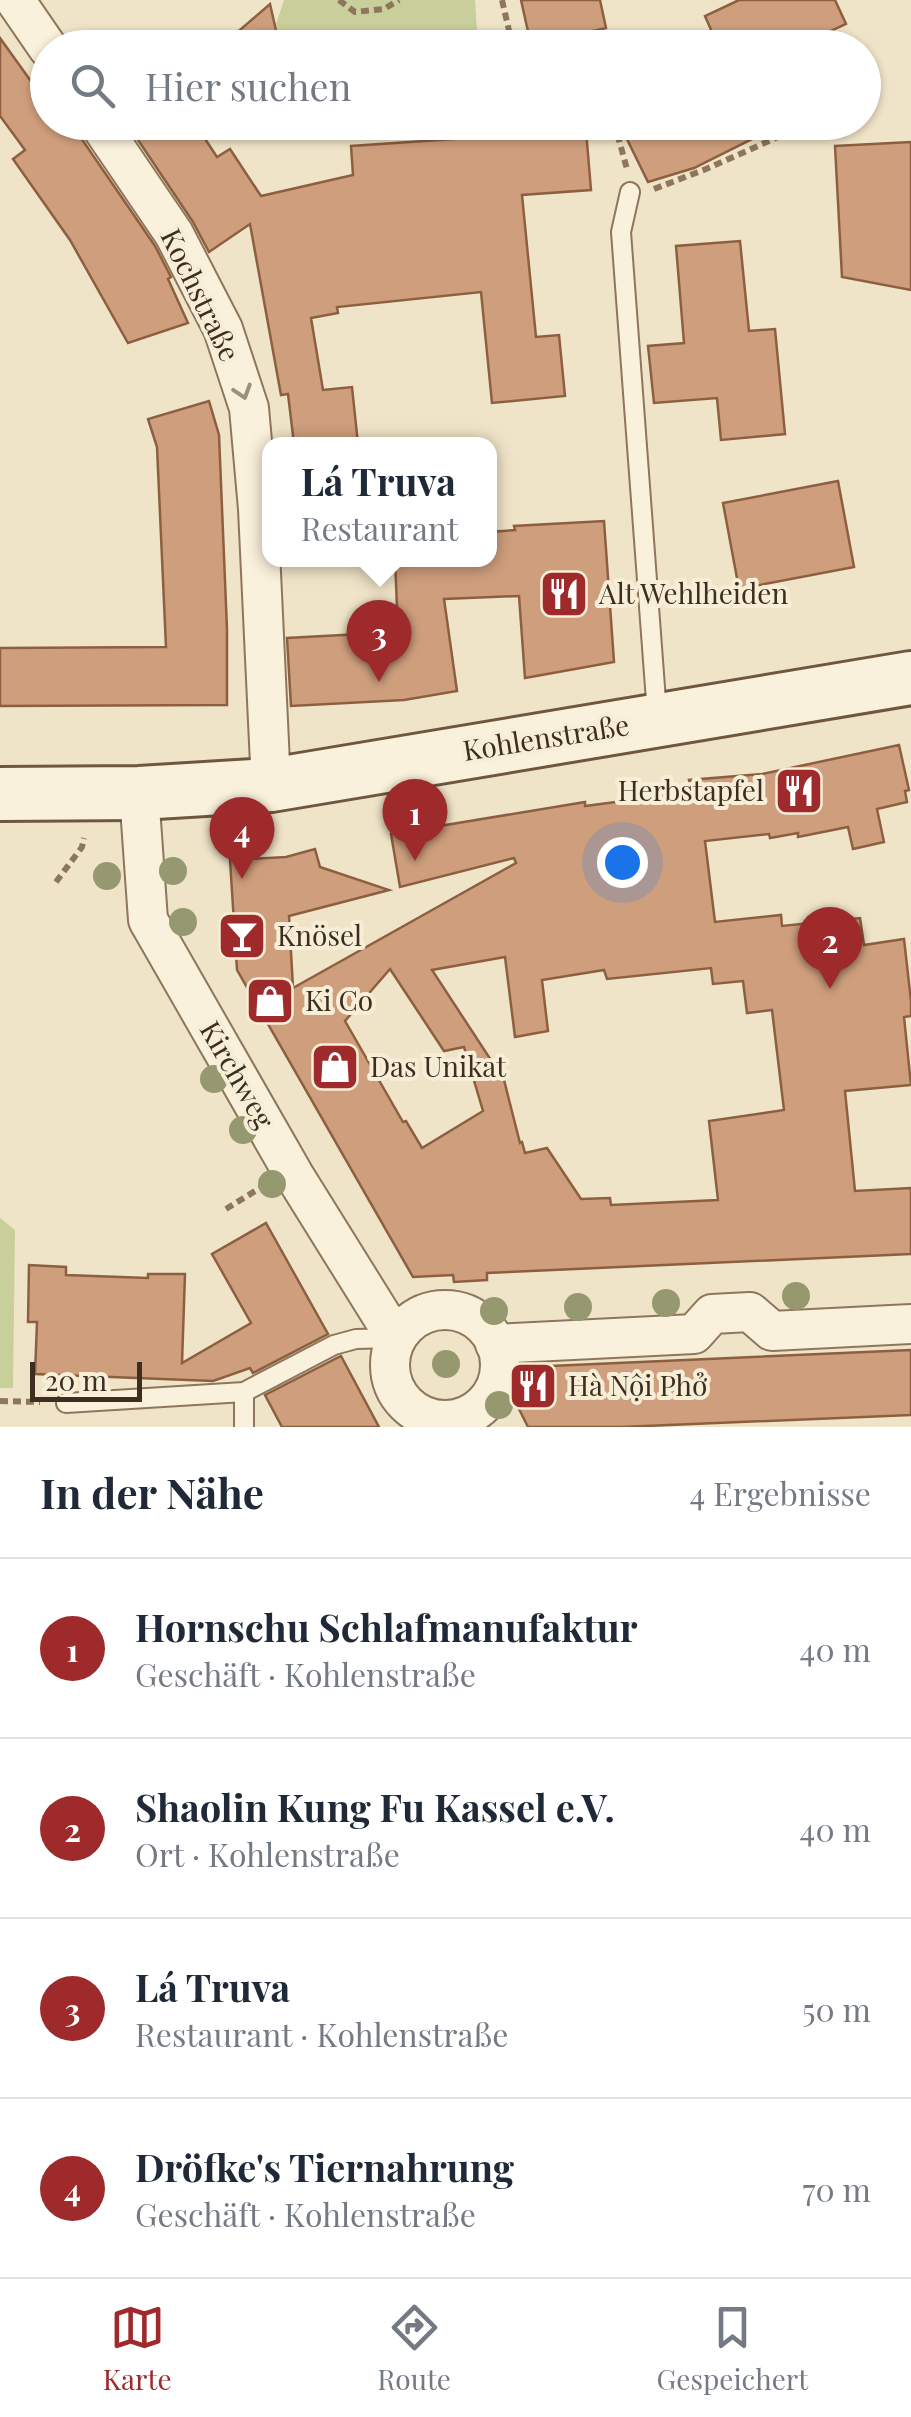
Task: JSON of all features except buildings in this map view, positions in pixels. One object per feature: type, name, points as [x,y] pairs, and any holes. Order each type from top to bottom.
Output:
[{"type":"main road","name":"Kohlenstraße","points":[[0,794],[139,793],[272,785],[911,678]]},
{"type":"street","points":[[16,0],[36,30]]},
{"type":"street","name":"Kochstraße","points":[[110,140],[174,234],[223,329],[248,408],[258,510],[272,785]]},
{"type":"street","name":"Kirchweg","points":[[139,793],[148,920],[294,1176],[398,1336]]},
{"type":"street","points":[[433,1311],[454,1311],[473,1318],[496,1344],[499,1376],[493,1391],[462,1422],[418,1414],[402,1400],[392,1381],[390,1359],[398,1336],[415,1319],[433,1311]]},
{"type":"street","points":[[496,1344],[694,1334],[712,1314],[750,1312],[772,1331],[911,1324]]},
{"type":"lane","points":[[630,192],[621,232],[657,720]]},
{"type":"lane","points":[[66,1403],[244,1392],[334,1344],[398,1336]]},
{"type":"lane","points":[[244,1392],[244,1427]]},
{"type":"path","points":[[340,0],[355,12],[384,9],[399,0]]},
{"type":"path","points":[[502,0],[509,30]]},
{"type":"path","points":[[620,140],[630,192],[646,192],[773,140]]},
{"type":"path","points":[[56,882],[82,846]]},
{"type":"path","points":[[226,1209],[265,1185]]},
{"type":"path","points":[[0,1400],[66,1403]]},
{"type":"green space","points":[[284,0],[475,0],[477,30],[277,30]]},
{"type":"green space","points":[[0,1218],[15,1230],[13,1388],[0,1388]]},
{"type":"place","name":"Alt Wehlheiden","points":[[564,594]]},
{"type":"place","name":"Lá Truva","points":[[379,682]]},
{"type":"place","name":"Herbstapfel","points":[[799,791]]},
{"type":"place","name":"Hornschu Schlafmanufaktur","points":[[415,861]]},
{"type":"place","name":"Dröfke's Tiernahrung","points":[[242,879]]},
{"type":"place","name":"Knösel","points":[[242,936]]},
{"type":"place","name":"Shaolin Kung Fu Kassel e.V.","points":[[830,989]]},
{"type":"place","name":"Ki Co","points":[[270,1001]]},
{"type":"place","name":"Das Unikat","points":[[335,1067]]},
{"type":"place","name":"Hà Nội Phở","points":[[533,1386]]}]
